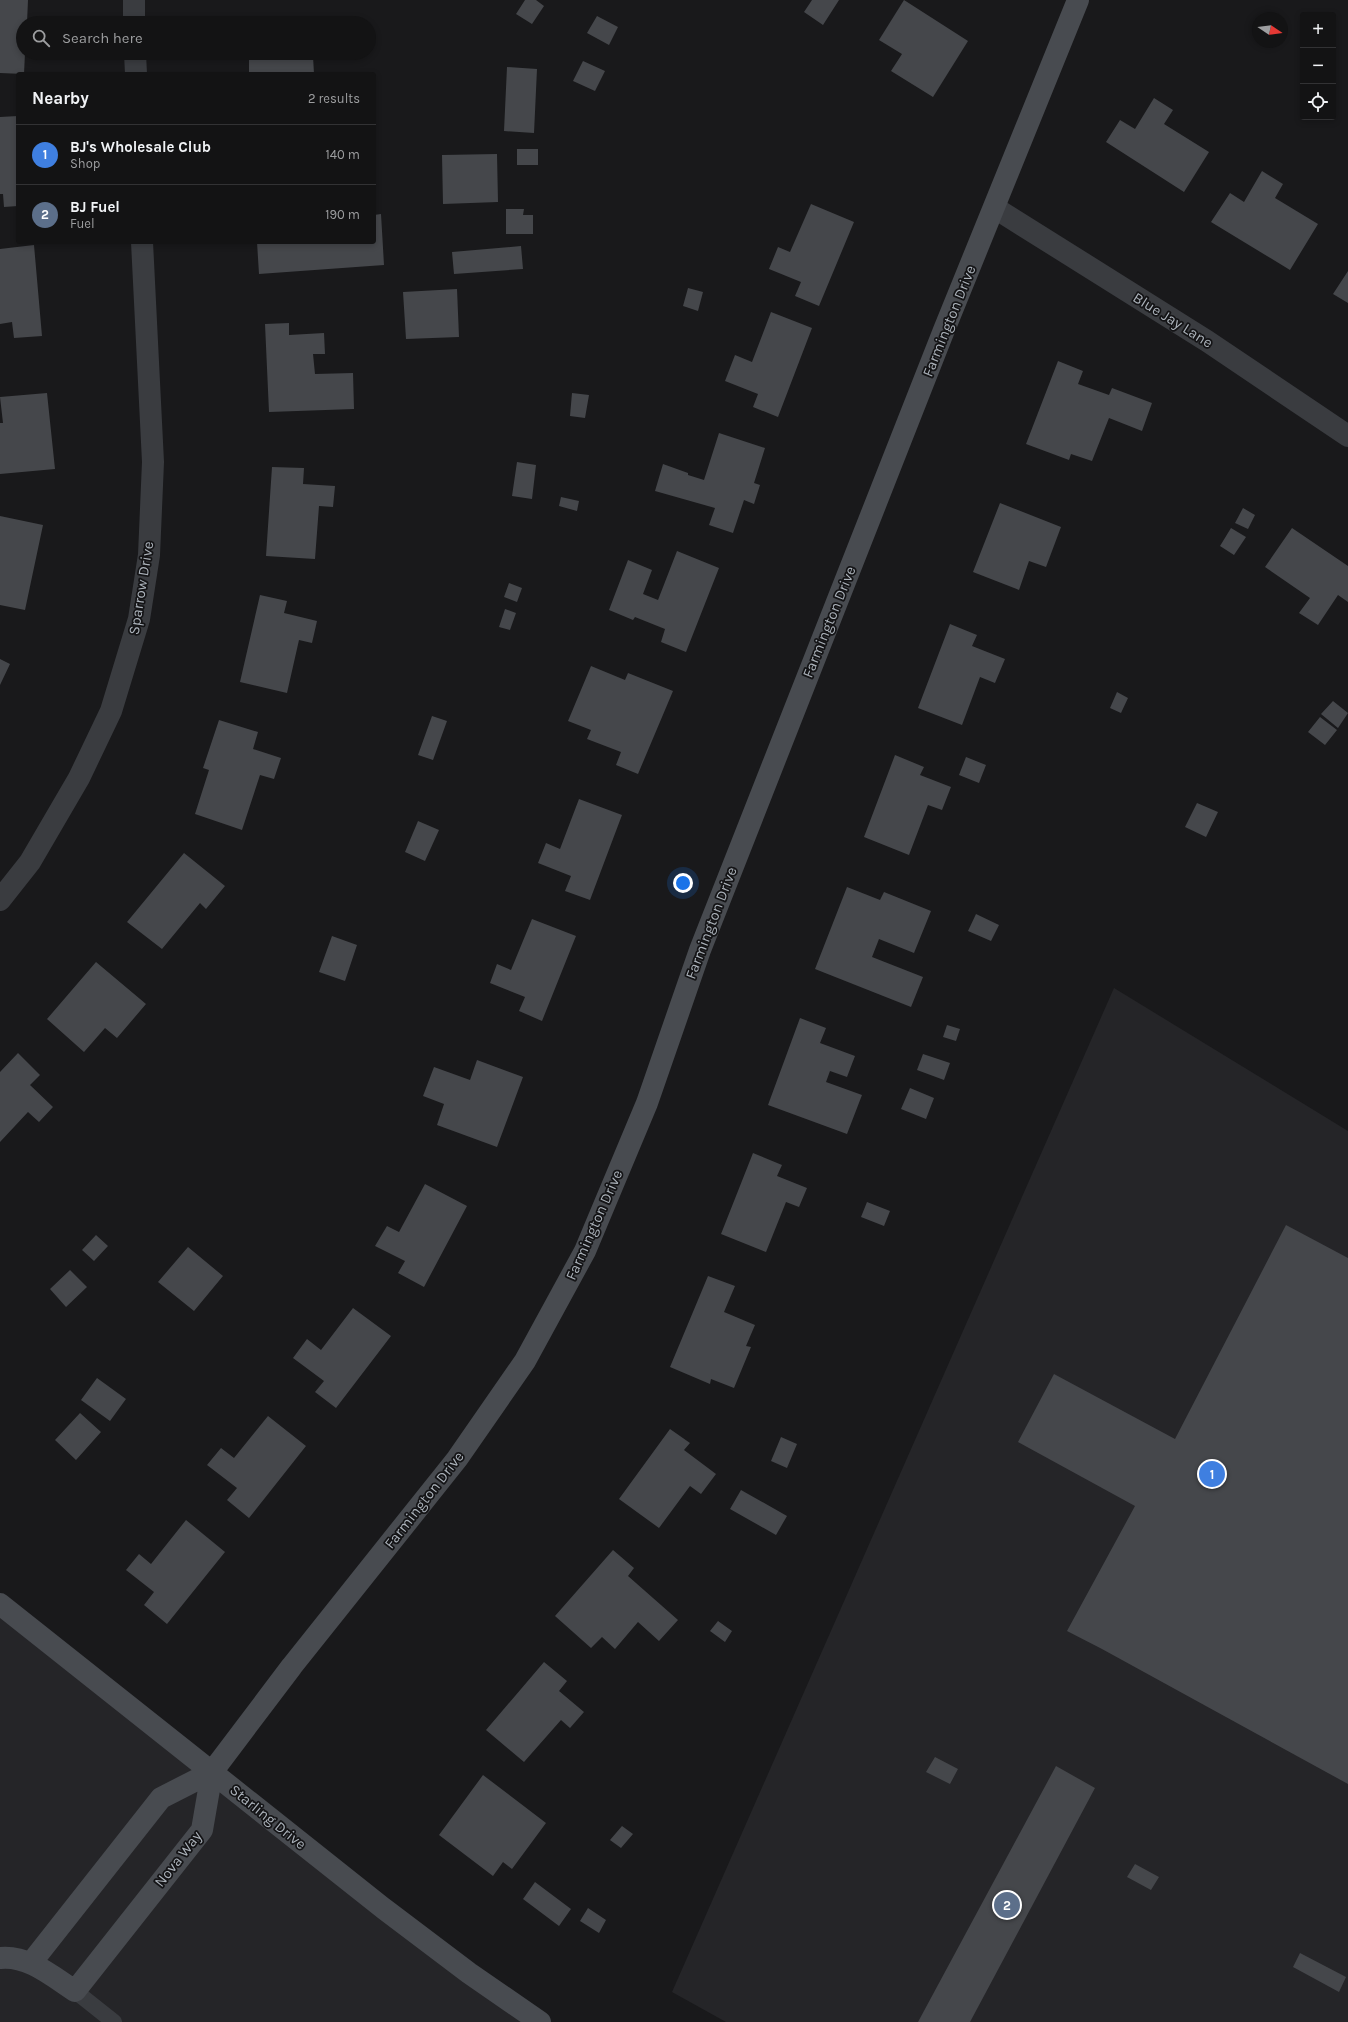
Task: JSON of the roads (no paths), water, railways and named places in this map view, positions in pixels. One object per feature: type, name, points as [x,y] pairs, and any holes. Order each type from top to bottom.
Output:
[{"type":"street","points":[[134,0],[134,16]]},
{"type":"street","name":"Farmington Drive","points":[[212,1772],[292,1666],[457,1459],[525,1361],[586,1251],[647,1103],[702,942],[944,330],[995,208],[1078,0]]},
{"type":"street","points":[[135,60],[136,72]]},
{"type":"street","name":"Blue Jay Lane","points":[[995,208],[1207,341],[1348,436]]},
{"type":"street","name":"Sparrow Drive","points":[[0,900],[30,862],[79,778],[111,711],[139,619],[149,555],[153,462],[142,244]]},
{"type":"street","name":"Starling Drive","points":[[0,1604],[395,1917],[469,1973],[540,2022]]},
{"type":"street","points":[[31,1963],[160,1798],[212,1772]]},
{"type":"street","name":"Nova Way","points":[[75,1991],[202,1830],[212,1772]]},
{"type":"street","points":[[0,1958],[17,1958],[31,1963],[75,1991]]},
{"type":"lane","points":[[75,1991],[114,2022]]},
{"type":"place","name":"BJ's Wholesale Club","points":[[1212,1474]]},
{"type":"place","name":"BJ Fuel","points":[[1007,1905]]}]
